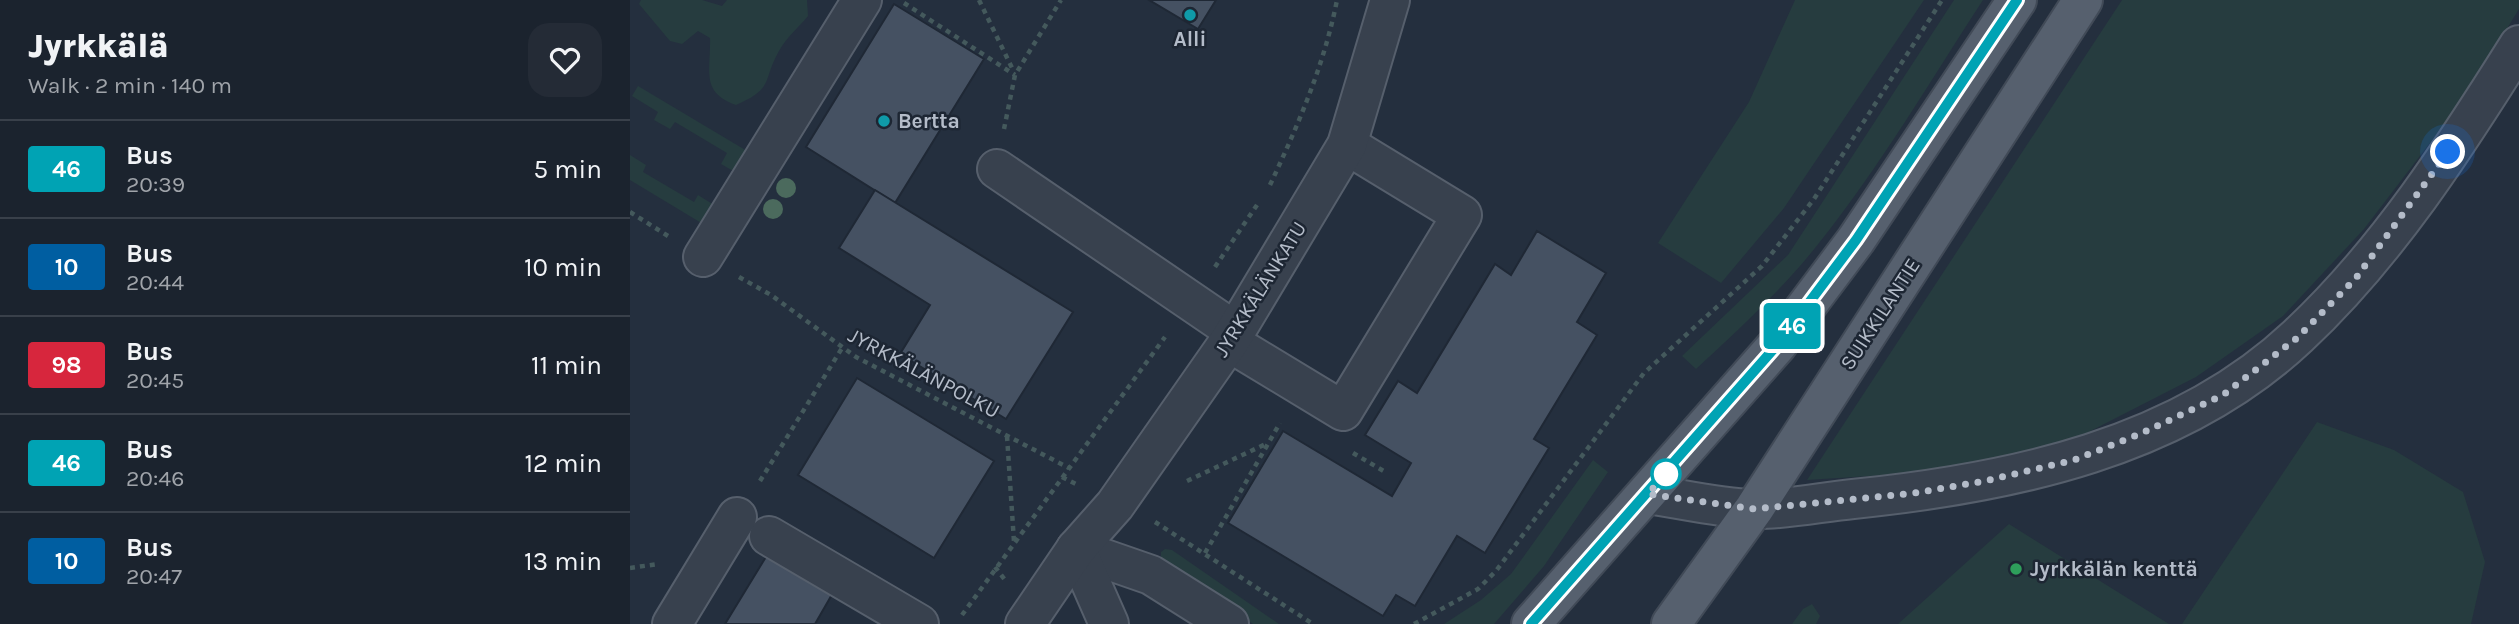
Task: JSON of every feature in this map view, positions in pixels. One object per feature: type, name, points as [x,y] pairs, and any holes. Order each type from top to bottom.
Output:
[{"type":"main road","points":[[1531,624],[1778,344],[1856,240],[2017,0]]},
{"type":"main road","name":"SUIKKILANTIE","points":[[1671,624],[1754,509],[2083,0]]},
{"type":"street","points":[[703,257],[862,0]]},
{"type":"street","name":"JYRKKÄLÄNKATU","points":[[1025,624],[1076,549],[1115,505],[1232,337],[1347,145],[1390,0]]},
{"type":"street","points":[[1648,494],[1754,509],[1915,493],[1985,481],[2074,460],[2140,434],[2223,395],[2297,338],[2356,278],[2477,111],[2519,45]]},
{"type":"street","points":[[997,169],[1300,387],[1343,411],[1462,215],[1347,145]]},
{"type":"street","points":[[672,624],[753,526],[919,624]]},
{"type":"street","points":[[1076,549],[1110,624]]},
{"type":"street","points":[[1076,549],[1151,575],[1229,624]]},
{"type":"path","points":[[901,0],[1015,75]]},
{"type":"path","points":[[979,0],[1015,75]]},
{"type":"path","points":[[997,169],[1015,75],[1061,0]]},
{"type":"path","points":[[1414,624],[1478,589],[1496,571],[1644,373],[1762,267],[1814,199],[1942,0]]},
{"type":"path","name":"JYRKKÄLÄNPOLKU","points":[[771,295],[842,348],[1069,468]]},
{"type":"path","points":[[753,526],[842,348]]},
{"type":"path","points":[[1205,553],[1300,387]]},
{"type":"path","points":[[1007,436],[1014,541]]},
{"type":"path","points":[[1185,481],[1269,443]]},
{"type":"green space","points":[[641,0],[702,0],[722,6],[727,0],[807,0],[808,16],[782,46],[762,88],[757,94],[736,105],[717,94],[712,87],[709,70],[710,38],[698,31],[682,44],[670,41],[639,4]]},
{"type":"green space","points":[[1795,0],[1924,0],[1784,208],[1721,283],[1658,243],[1749,102]]},
{"type":"green space","points":[[1954,0],[1983,0],[1863,184],[1791,276],[1696,369],[1682,356],[1788,255]]},
{"type":"green space","points":[[2122,0],[2519,0],[2519,9],[2465,97],[2364,229],[2283,316],[2196,377],[2069,442],[1963,470],[1807,480]]},
{"type":"green space","points":[[638,86],[747,151],[735,172],[721,164],[727,153],[675,122],[670,129],[654,120],[658,112],[632,96]]},
{"type":"green space","points":[[630,155],[646,165],[643,172],[694,202],[698,195],[714,205],[703,224],[630,180]]},
{"type":"green space","points":[[2317,422],[2394,450],[2463,492],[2485,562],[2471,624],[2182,624]]},
{"type":"green space","points":[[1593,460],[1608,472],[1544,566],[1494,624],[1444,624],[1481,600],[1511,574]]},
{"type":"green space","points":[[2009,524],[2169,624],[1898,624]]},
{"type":"green space","points":[[1165,549],[1172,550],[1279,624],[1253,624],[1161,560],[1161,552]]},
{"type":"green space","points":[[1812,604],[1820,616],[1816,624],[1792,624],[1803,609]]},
{"type":"building","name":"Alli","points":[[1149,0],[1216,0],[1198,29]]},
{"type":"building","name":"Bertta","points":[[894,4],[984,59],[895,203],[806,147]]},
{"type":"building","points":[[875,190],[1073,312],[1006,419],[900,354],[930,305],[839,248]]},
{"type":"building","points":[[1537,231],[1606,273],[1577,322],[1597,335],[1534,439],[1549,448],[1485,553],[1457,536],[1415,606],[1396,595],[1383,616],[1228,523],[1283,431],[1392,496],[1411,463],[1365,435],[1398,381],[1417,393],[1495,264],[1511,275]]},
{"type":"building","points":[[857,378],[994,461],[934,558],[798,475]]},
{"type":"building","points":[[769,552],[834,591],[815,624],[725,624]]},
{"type":"bus line","name":"46","points":[[1531,624],[1778,344],[1856,240],[2017,0]]},
{"type":"place","name":"Alli","points":[[1190,15]]},
{"type":"place","name":"Bertta","points":[[884,121]]},
{"type":"place","name":"Jyrkkälän kenttä","points":[[2016,569]]},
{"type":"route","points":[[1666,474],[1672,467],[1648,494],[1754,509],[1915,493],[1985,481],[2074,460],[2140,434],[2223,395],[2297,338],[2356,278],[2448,152]]}]
